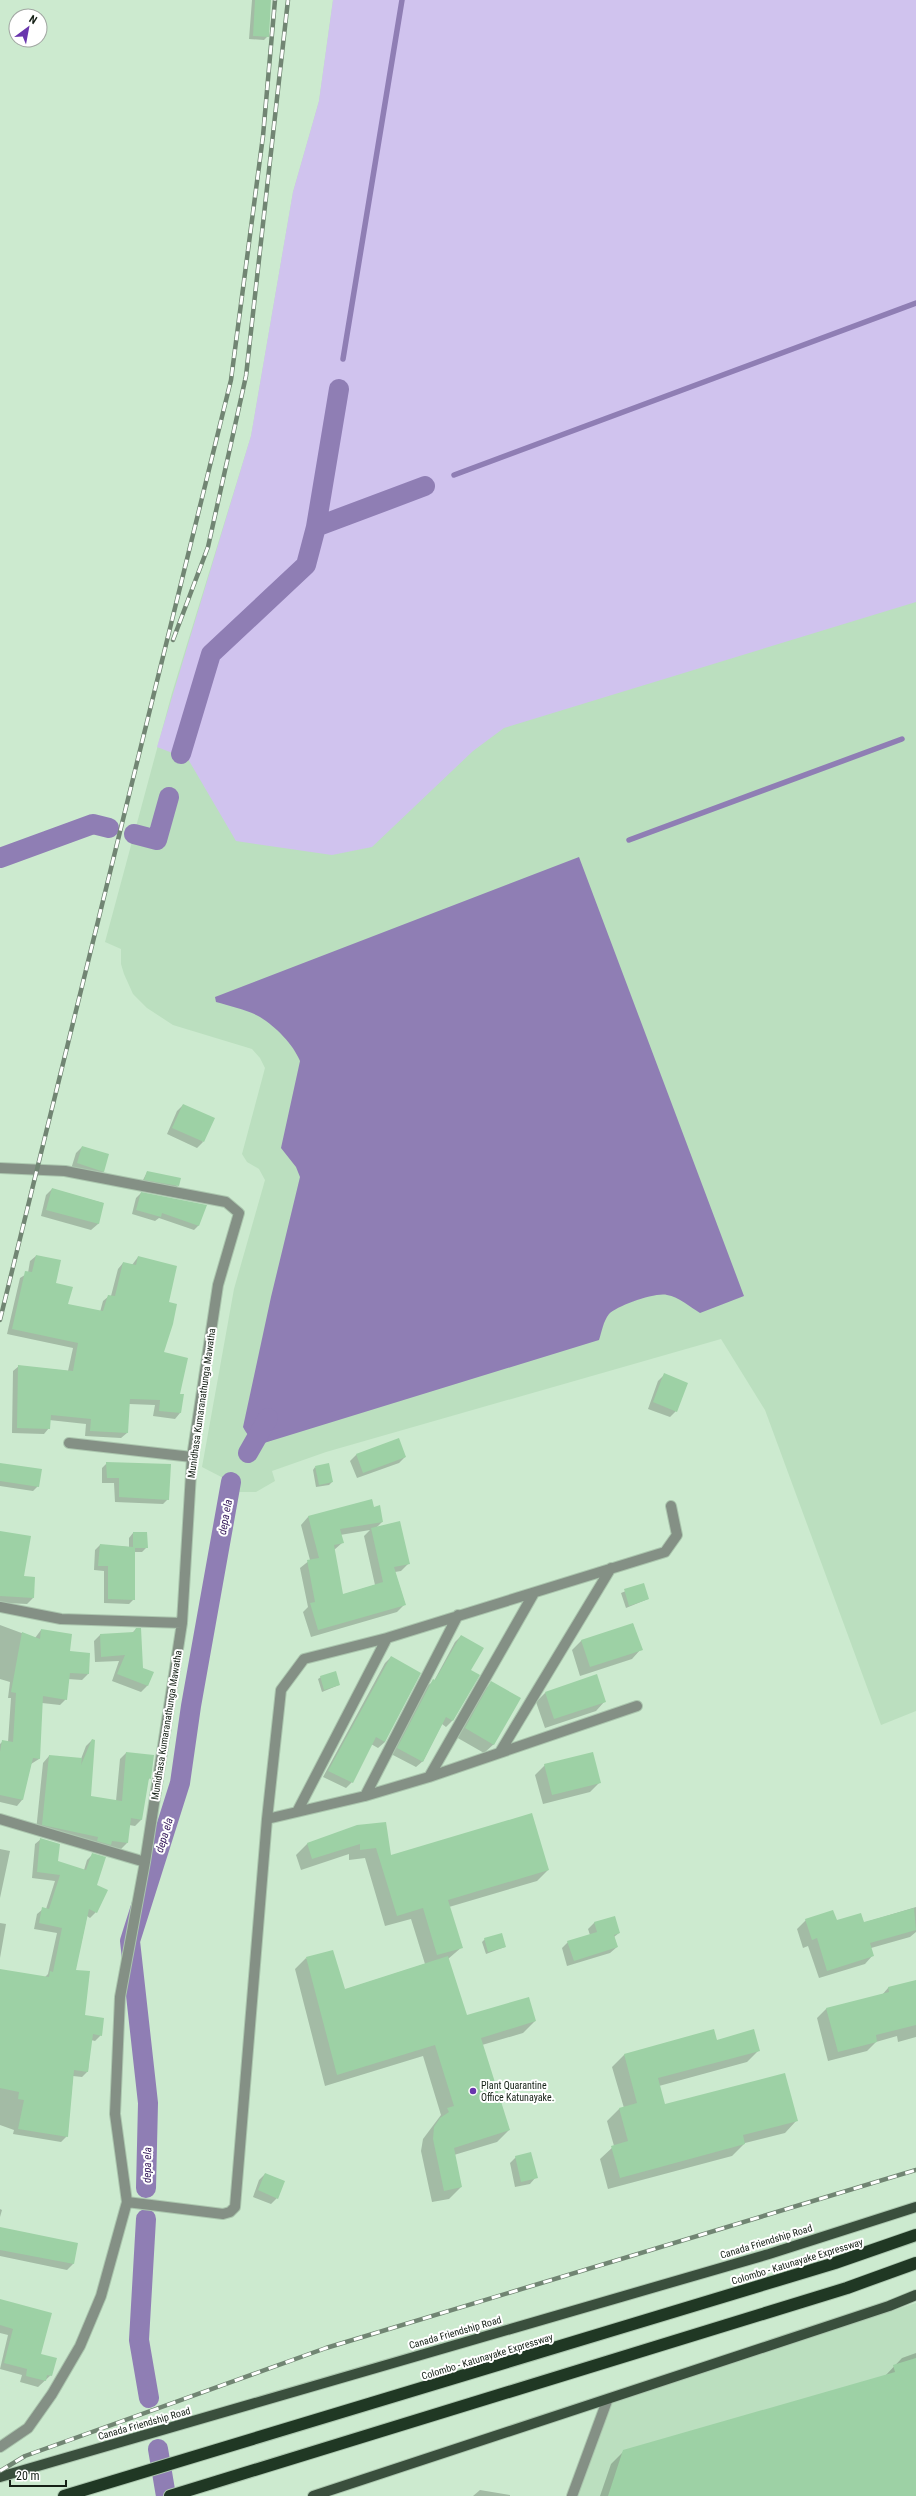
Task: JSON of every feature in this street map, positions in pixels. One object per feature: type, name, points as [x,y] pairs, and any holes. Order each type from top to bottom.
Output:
[{"type":"highway","name":"Colombo - Katunayake Expressway","points":[[64,2496],[835,2263],[916,2235]]},
{"type":"highway","points":[[170,2496],[847,2288],[916,2263]]},
{"type":"main road","name":"Canada Friendship Road","points":[[0,2477],[769,2254],[916,2206]]},
{"type":"main road","points":[[313,2496],[889,2306],[916,2295]]},
{"type":"street","name":"Munidhasa Kumaranathunga Mawatha","points":[[0,1168],[65,1171],[226,1202],[239,1213],[218,1285],[192,1457],[182,1623],[145,1862],[120,1997],[115,2114],[127,2202],[101,2296],[80,2346],[52,2394],[28,2428],[0,2447]]},
{"type":"street","points":[[69,1443],[192,1457]]},
{"type":"street","points":[[127,2202],[223,2214],[230,2212],[234,2207],[267,1819],[281,1690],[304,1659],[388,1638],[458,1615],[665,1552],[677,1535],[671,1506]]},
{"type":"street","points":[[500,1752],[611,1568]]},
{"type":"street","points":[[429,1777],[534,1593]]},
{"type":"street","points":[[0,1607],[62,1619],[182,1623]]},
{"type":"street","points":[[365,1796],[458,1615]]},
{"type":"street","points":[[298,1810],[388,1638]]},
{"type":"street","points":[[267,1819],[298,1810],[365,1796],[429,1777],[637,1706]]},
{"type":"street","points":[[0,1819],[145,1862]]},
{"type":"street","points":[[572,2496],[607,2400]]},
{"type":"shaded area","points":[[333,0],[916,0],[916,1711],[881,1725],[765,1410],[721,1339],[326,1452],[272,1471],[275,1481],[256,1492],[235,1492],[231,1482],[202,1467],[234,1289],[265,1180],[259,1169],[247,1162],[242,1154],[265,1068],[260,1058],[252,1049],[173,1025],[147,1008],[133,994],[124,974],[121,964],[121,949],[105,942],[172,693],[251,436],[293,192],[319,101]]},
{"type":"shaded area","points":[[333,0],[916,0],[916,602],[504,728],[473,751],[372,847],[332,855],[236,841],[188,759],[157,747],[251,436],[293,192],[319,101]]},
{"type":"shaded area","points":[[579,857],[744,1296],[700,1313],[680,1300],[667,1295],[636,1300],[609,1314],[604,1323],[599,1340],[264,1443],[254,1440],[249,1436],[243,1427],[271,1297],[300,1177],[296,1167],[281,1148],[300,1061],[288,1042],[266,1021],[250,1012],[216,1002],[215,997]]},
{"type":"shaded area","points":[[916,2303],[916,2496],[571,2496],[607,2401]]},
{"type":"building","points":[[255,0],[271,0],[269,37],[253,36]]},
{"type":"building","points":[[183,1104],[215,1118],[204,1142],[172,1128]]},
{"type":"building","points":[[82,1146],[109,1154],[104,1172],[77,1163]]},
{"type":"building","points":[[147,1171],[181,1178],[179,1186],[144,1180]]},
{"type":"building","points":[[52,1188],[104,1203],[99,1224],[46,1210]]},
{"type":"building","points":[[141,1192],[207,1205],[199,1226],[162,1213],[161,1217],[136,1210]]},
{"type":"building","points":[[36,1255],[61,1260],[56,1283],[73,1287],[68,1304],[103,1311],[108,1295],[115,1296],[123,1262],[136,1265],[138,1256],[177,1266],[169,1302],[177,1304],[173,1324],[164,1352],[188,1358],[180,1394],[184,1394],[181,1413],[159,1411],[160,1400],[130,1399],[128,1433],[90,1431],[91,1419],[51,1415],[50,1429],[17,1428],[18,1365],[73,1371],[78,1343],[12,1329],[25,1271],[32,1272]]},
{"type":"building","points":[[664,1373],[688,1383],[677,1412],[653,1402]]},
{"type":"building","points":[[399,1438],[406,1457],[363,1473],[356,1454]]},
{"type":"building","points":[[106,1462],[171,1464],[169,1500],[119,1497],[119,1478],[107,1478]]},
{"type":"building","points":[[0,1463],[42,1469],[39,1487],[0,1481]]},
{"type":"building","points":[[329,1463],[333,1482],[319,1485],[315,1466]]},
{"type":"building","points":[[372,1499],[374,1507],[380,1505],[383,1522],[340,1529],[344,1543],[334,1545],[343,1594],[383,1582],[371,1528],[400,1521],[410,1564],[394,1567],[406,1605],[318,1630],[310,1603],[315,1602],[307,1560],[319,1558],[308,1516]]},
{"type":"building","points":[[0,1531],[31,1536],[24,1576],[35,1577],[34,1598],[0,1596]]},
{"type":"building","points":[[133,1532],[147,1532],[148,1548],[135,1548],[135,1600],[108,1599],[108,1566],[98,1566],[100,1544],[133,1547]]},
{"type":"building","points":[[644,1583],[649,1599],[629,1606],[624,1589]]},
{"type":"building","points":[[633,1623],[643,1650],[590,1667],[581,1640]]},
{"type":"building","points":[[136,1628],[141,1628],[143,1668],[154,1672],[148,1686],[117,1674],[125,1655],[101,1657],[100,1634],[134,1632]]},
{"type":"building","points":[[41,1629],[72,1634],[70,1651],[90,1653],[89,1674],[70,1673],[67,1700],[43,1696],[40,1759],[33,1758],[23,1800],[0,1795],[0,1752],[2,1740],[13,1742],[16,1693],[11,1692],[22,1632],[40,1639]]},
{"type":"building","points":[[461,1635],[484,1648],[471,1670],[480,1675],[453,1721],[446,1717],[423,1762],[397,1748],[433,1679],[435,1680]]},
{"type":"building","points":[[391,1656],[421,1673],[385,1742],[376,1737],[353,1783],[328,1771]]},
{"type":"building","points":[[336,1671],[340,1685],[324,1690],[320,1676]]},
{"type":"building","points":[[597,1674],[606,1702],[554,1719],[545,1692]]},
{"type":"building","points":[[491,1681],[521,1698],[494,1745],[465,1728]]},
{"type":"building","points":[[92,1739],[95,1740],[91,1796],[122,1801],[126,1752],[154,1755],[151,1779],[149,1778],[142,1820],[131,1818],[128,1843],[112,1841],[111,1845],[97,1841],[98,1837],[42,1825],[49,1755],[82,1758],[81,1765]]},
{"type":"building","points":[[593,1752],[601,1783],[552,1795],[544,1764]]},
{"type":"building","points":[[532,1813],[549,1870],[448,1900],[463,1948],[437,1955],[423,1908],[397,1916],[376,1848],[360,1850],[360,1844],[312,1859],[307,1843],[357,1825],[386,1822],[391,1855]]},
{"type":"building","points":[[40,1838],[60,1844],[58,1861],[86,1870],[92,1853],[106,1857],[97,1885],[108,1890],[97,1913],[89,1909],[76,1970],[90,1971],[85,2015],[104,2018],[102,2036],[93,2034],[88,2072],[74,2070],[68,2137],[18,2129],[24,2100],[18,2099],[19,2092],[0,2088],[0,1969],[49,1977],[50,1971],[53,1972],[62,1928],[39,1923],[42,1907],[49,1909],[60,1875],[37,1872]]},
{"type":"building","points":[[914,1908],[916,1930],[870,1943],[874,1956],[827,1971],[817,1938],[812,1940],[805,1919],[833,1910],[837,1920],[861,1913],[864,1922]]},
{"type":"building","points":[[615,1916],[620,1933],[614,1935],[618,1947],[574,1961],[567,1941],[597,1932],[594,1922]]},
{"type":"building","points":[[502,1933],[506,1947],[488,1952],[484,1938]]},
{"type":"building","points":[[333,1950],[345,1989],[448,1956],[467,2015],[529,1997],[536,2021],[481,2038],[510,2130],[454,2148],[462,2187],[444,2191],[433,2139],[434,2127],[440,2118],[449,2112],[447,2108],[454,2106],[435,2045],[337,2075],[306,1957]]},
{"type":"building","points":[[916,1980],[916,2025],[876,2035],[877,2042],[838,2052],[826,2008],[889,1992],[888,1987]]},
{"type":"building","points":[[714,2029],[717,2040],[754,2029],[760,2051],[658,2078],[665,2104],[785,2073],[798,2121],[743,2135],[745,2144],[620,2178],[611,2146],[628,2141],[619,2108],[637,2103],[624,2054]]},
{"type":"building","points":[[531,2152],[538,2178],[521,2182],[515,2156]]},
{"type":"building","points":[[265,2173],[285,2181],[278,2199],[258,2190]]},
{"type":"building","points":[[0,2227],[78,2243],[74,2264],[0,2250]]},
{"type":"building","points":[[0,2299],[52,2313],[41,2354],[57,2358],[52,2376],[47,2375],[46,2381],[26,2376],[27,2369],[4,2363],[13,2329],[0,2325]]},
{"type":"building","points":[[916,2358],[916,2496],[608,2496],[623,2450],[895,2372],[893,2365]]},
{"type":"waterway","points":[[343,359],[402,0]]},
{"type":"waterway","points":[[454,475],[916,303]]},
{"type":"waterway","points":[[181,754],[211,654],[306,565],[316,527],[339,389]]},
{"type":"waterway","points":[[316,527],[425,486]]},
{"type":"waterway","points":[[629,840],[902,739]]},
{"type":"waterway","points":[[134,834],[157,840],[169,797]]},
{"type":"waterway","points":[[0,858],[93,824],[109,828]]},
{"type":"waterway","name":"depa ela","points":[[248,1453],[268,1418]]},
{"type":"waterway","name":"depa ela","points":[[146,2188],[148,2103],[130,1941],[180,1783],[191,1706],[231,1482]]},
{"type":"waterway","name":"depa ela","points":[[146,2219],[139,2340],[149,2398]]},
{"type":"waterway","name":"depa ela","points":[[158,2449],[166,2496]]},
{"type":"railway","points":[[0,1320],[231,380],[263,136],[275,0]]},
{"type":"railway","points":[[173,640],[208,547],[246,376],[288,0]]},
{"type":"railway","points":[[0,2471],[25,2456],[326,2348],[916,2170]]},
{"type":"place","name":"Plant Quarantine Office Katunayake.","points":[[473,2091]]}]
